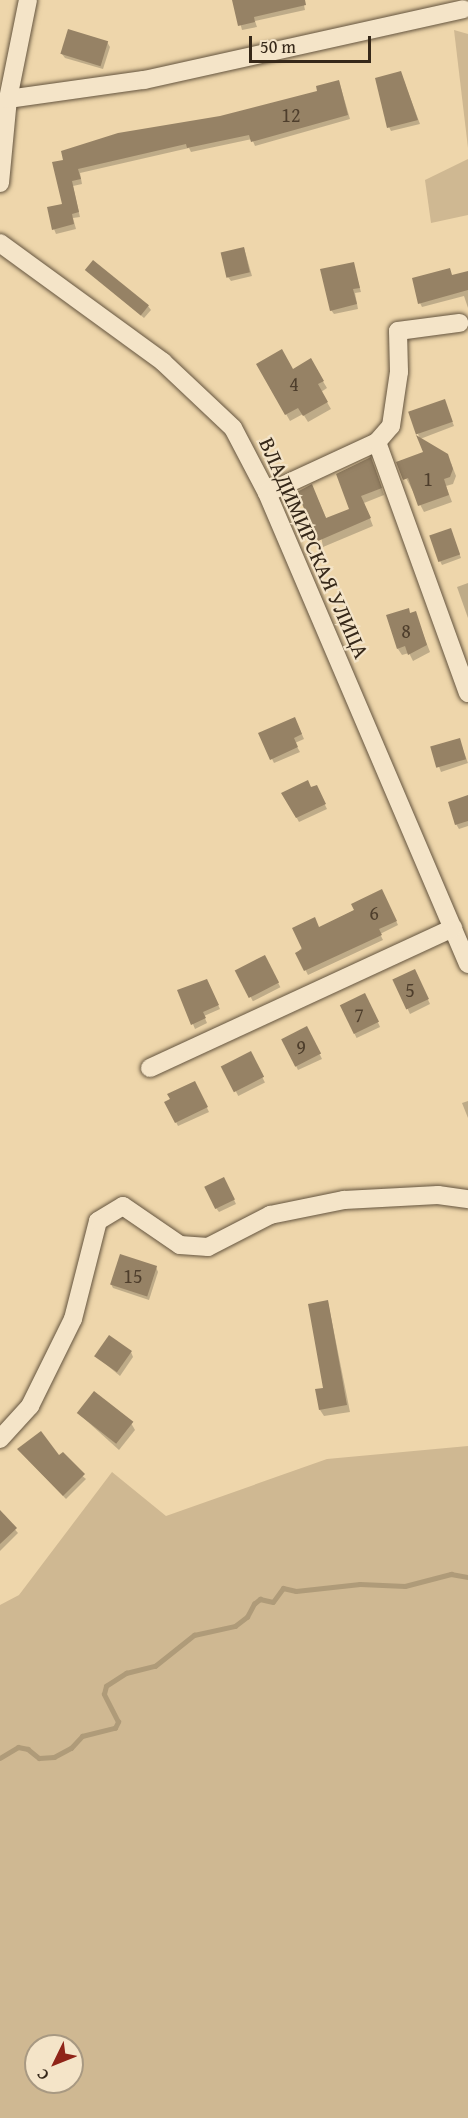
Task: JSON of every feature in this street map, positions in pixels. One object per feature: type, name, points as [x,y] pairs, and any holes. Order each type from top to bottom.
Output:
[{"type":"street","points":[[0,183],[8,99],[28,0]]},
{"type":"street","points":[[8,99],[144,80],[463,9]]},
{"type":"street","name":"ВЛАДИМИРСКАЯ УЛИЦА","points":[[0,243],[163,362],[233,429],[267,493],[468,964]]},
{"type":"street","points":[[267,493],[377,442],[391,426],[399,372],[398,332],[459,323]]},
{"type":"street","points":[[377,442],[468,693]]},
{"type":"street","points":[[150,1068],[453,928]]},
{"type":"street","points":[[0,1439],[30,1406],[73,1319],[98,1221],[123,1206],[180,1245],[208,1247],[270,1215],[344,1200],[438,1195],[468,1198]]},
{"type":"shaded area","points":[[454,30],[468,34],[468,148]]},
{"type":"shaded area","points":[[468,159],[468,215],[431,223],[425,180]]},
{"type":"shaded area","points":[[468,1446],[468,2118],[0,2118],[0,1605],[19,1595],[112,1472],[166,1516],[327,1459]]},
{"type":"building","points":[[232,0],[305,0],[306,5],[254,17],[255,22],[238,26]]},
{"type":"building","points":[[68,29],[108,41],[101,66],[60,54]]},
{"type":"building","points":[[401,71],[418,120],[387,128],[375,78]]},
{"type":"building","points":[[339,80],[348,115],[251,142],[249,135],[187,148],[186,144],[78,169],[81,179],[72,181],[79,212],[72,214],[74,224],[52,230],[47,207],[62,204],[52,162],[63,160],[61,151],[118,133],[220,116],[317,91],[316,86]]},
{"type":"building","points":[[244,247],[250,272],[226,278],[221,252]]},
{"type":"building","points":[[93,260],[149,305],[141,315],[85,270]]},
{"type":"building","points":[[354,262],[360,288],[353,289],[357,304],[330,311],[320,269]]},
{"type":"building","points":[[450,268],[452,275],[468,271],[468,290],[418,304],[412,278]]},
{"type":"building","points":[[282,349],[293,369],[311,358],[324,381],[318,384],[328,402],[303,416],[298,408],[285,415],[256,364]]},
{"type":"building","points":[[445,399],[453,422],[416,434],[408,412]]},
{"type":"building","points":[[416,435],[448,454],[453,469],[450,477],[444,479],[449,495],[418,506],[408,478],[403,480],[396,462],[423,452]]},
{"type":"building","points":[[371,457],[382,488],[361,496],[371,518],[318,541],[297,492],[312,484],[326,518],[349,509],[336,474]]},
{"type":"building","points":[[451,528],[460,554],[438,562],[429,535]]},
{"type":"building","points":[[409,608],[410,613],[416,611],[427,645],[408,655],[405,646],[397,649],[386,615]]},
{"type":"building","points":[[295,717],[302,734],[294,738],[298,747],[270,760],[258,733]]},
{"type":"building","points":[[460,738],[466,759],[436,768],[430,747]]},
{"type":"building","points":[[308,780],[311,787],[317,785],[326,804],[296,818],[281,793]]},
{"type":"building","points":[[468,795],[468,821],[455,825],[448,802]]},
{"type":"building","points":[[382,889],[397,921],[379,929],[382,935],[304,971],[295,953],[302,949],[292,928],[315,917],[319,927],[354,910],[351,904]]},
{"type":"building","points":[[265,955],[279,983],[249,998],[235,970]]},
{"type":"building","points":[[415,969],[429,999],[406,1009],[392,980]]},
{"type":"building","points":[[207,979],[219,1005],[203,1012],[206,1018],[191,1025],[177,990]]},
{"type":"building","points":[[365,993],[379,1022],[354,1034],[340,1005]]},
{"type":"building","points":[[307,1026],[321,1054],[295,1067],[281,1039]]},
{"type":"building","points":[[251,1051],[264,1077],[234,1092],[221,1066]]},
{"type":"building","points":[[195,1081],[208,1107],[175,1123],[164,1102],[170,1099],[167,1094]]},
{"type":"building","points":[[224,1177],[235,1199],[215,1209],[204,1187]]},
{"type":"building","points":[[120,1254],[157,1266],[147,1296],[110,1284]]},
{"type":"building","points":[[328,1300],[347,1405],[319,1410],[315,1389],[323,1388],[308,1304]]},
{"type":"building","points":[[109,1335],[132,1351],[117,1372],[94,1356]]},
{"type":"building","points":[[94,1391],[133,1422],[116,1444],[77,1413]]},
{"type":"building","points":[[41,1431],[59,1455],[63,1452],[85,1474],[63,1496],[17,1449]]},
{"type":"building","points":[[0,1510],[17,1528],[0,1544]]},
{"type":"waterway","points":[[0,1758],[18,1747],[28,1749],[39,1758],[54,1757],[71,1748],[82,1736],[115,1728],[118,1722],[104,1694],[106,1686],[126,1673],[155,1666],[194,1635],[235,1626],[247,1617],[254,1604],[260,1599],[273,1602],[283,1588],[296,1591],[360,1584],[405,1586],[451,1574],[468,1577]]}]
